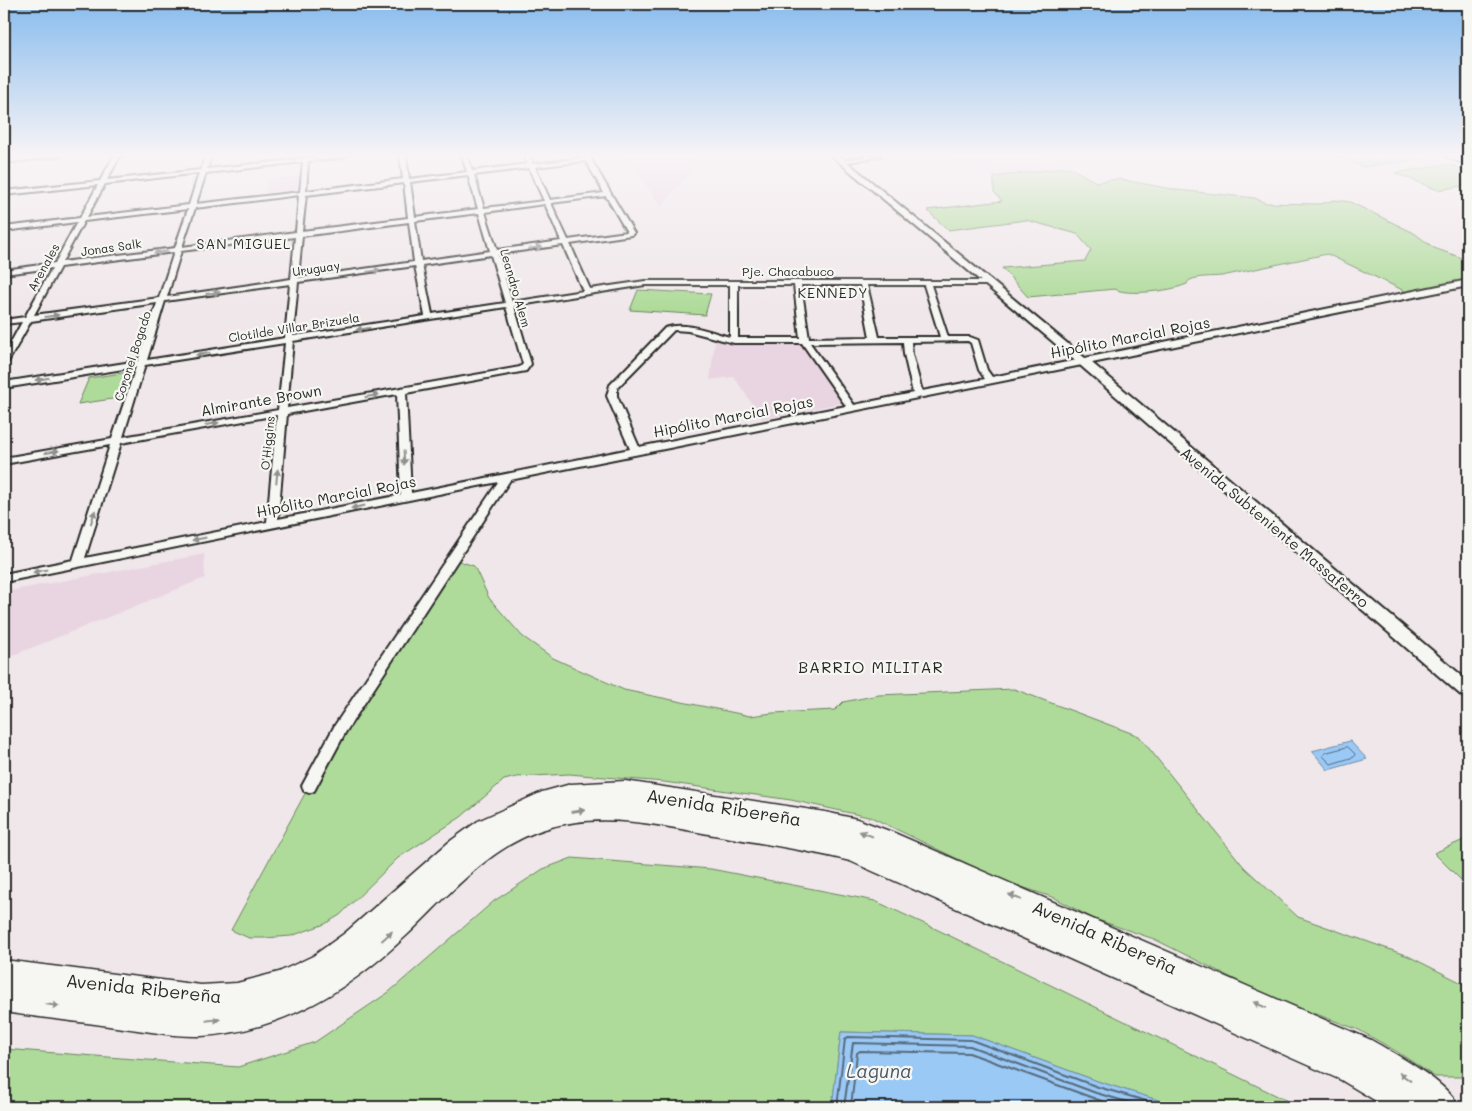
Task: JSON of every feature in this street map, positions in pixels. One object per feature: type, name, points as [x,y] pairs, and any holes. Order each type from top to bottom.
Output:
[{"type":"main road","name":"Avenida Subteniente Massaferro","points":[[898,208],[1468,691]]},
{"type":"main road","name":"Hipólito Marcial Rojas","points":[[1082,362],[1468,283]]},
{"type":"main road","name":"Avenida Ribereña","points":[[4,973],[201,998],[237,996],[282,985],[322,965],[354,942],[458,850],[486,829],[542,802],[571,794],[625,791],[825,822],[857,830],[892,843],[1361,1050],[1396,1070],[1444,1107]]},
{"type":"main road","name":"Avenida Ribereña","points":[[4,999],[165,1020],[198,1022],[234,1018],[266,1011],[298,999],[343,973],[385,938],[485,847],[517,829],[545,817],[573,812],[616,810],[674,817],[828,844],[852,850],[1351,1070],[1386,1089],[1410,1107]]},
{"type":"street","name":"Arenales","points":[[4,362],[88,208]]},
{"type":"street","points":[[4,229],[177,208]]},
{"type":"street","name":"Coronel Bogado","points":[[78,564],[191,208]]},
{"type":"street","name":"O'Higgins","points":[[272,524],[301,208]]},
{"type":"street","points":[[410,208],[418,265],[429,318]]},
{"type":"street","name":"Jonas Salk","points":[[4,272],[500,208]]},
{"type":"street","points":[[551,208],[588,293]]},
{"type":"street","name":"Uruguay","points":[[4,322],[418,265],[631,233],[617,208]]},
{"type":"street","name":"Leandro Alem","points":[[482,210],[527,364],[523,369]]},
{"type":"street","points":[[797,282],[805,341],[852,408]]},
{"type":"street","points":[[863,282],[875,340]]},
{"type":"street","name":"Pje. Chacabuco","points":[[588,293],[645,283],[988,283]]},
{"type":"street","points":[[734,283],[734,341]]},
{"type":"street","points":[[927,283],[946,340]]},
{"type":"street","name":"Clotilde Villar Brizuela","points":[[4,385],[588,293]]},
{"type":"street","points":[[636,451],[612,396],[613,387],[668,330],[673,328],[688,329],[734,341],[973,340],[983,370],[990,380]]},
{"type":"street","points":[[907,340],[908,354],[918,395]]},
{"type":"street","name":"Hipólito Marcial Rojas","points":[[4,578],[1082,362]]},
{"type":"street","name":"Almirante Brown","points":[[4,461],[523,369]]},
{"type":"street","points":[[401,391],[406,497]]},
{"type":"street","points":[[309,786],[340,729],[507,477]]},
{"type":"shaded area","points":[[715,340],[737,344],[803,343],[846,402],[762,419],[734,377],[710,380]]},
{"type":"shaded area","points":[[204,554],[205,578],[4,659],[4,592]]},
{"type":"green space","points":[[945,208],[1362,208],[1414,233],[1434,248],[1468,260],[1468,283],[1411,294],[1327,254],[1222,276],[1197,278],[1190,280],[1187,284],[1159,291],[1129,292],[1115,289],[1028,297],[1002,268],[1085,261],[1091,250],[1077,234],[1026,220],[948,230],[927,210]]},
{"type":"green space","points":[[638,290],[711,294],[705,315],[630,310]]},
{"type":"green space","points":[[129,372],[119,398],[78,404],[89,378]]},
{"type":"green space","points":[[453,559],[474,566],[489,598],[522,636],[553,658],[624,690],[750,716],[835,710],[843,702],[879,695],[1014,689],[1139,736],[1244,867],[1298,917],[1408,956],[1468,986],[1468,1077],[1435,1077],[1396,1051],[1359,1030],[1268,996],[1154,939],[1092,918],[1055,898],[1001,880],[873,818],[791,800],[664,782],[569,774],[517,777],[504,780],[461,817],[398,858],[340,915],[325,924],[291,936],[265,938],[249,938],[231,930],[340,729]]},
{"type":"green space","points":[[1468,838],[1468,887],[1434,853]]},
{"type":"green space","points":[[572,858],[711,869],[875,901],[1300,1107],[1180,1107],[1100,1082],[972,1035],[841,1032],[832,1107],[4,1107],[4,1049],[238,1067],[315,1042],[389,992],[494,901],[543,869]]},
{"type":"water","points":[[1350,741],[1367,759],[1328,770],[1312,751]]},
{"type":"water","name":"Laguna","points":[[841,1032],[972,1035],[1100,1082],[1180,1107],[832,1107]]},
{"type":"district","name":"SAN MIGUEL","points":[[244,243]]},
{"type":"district","name":"KENNEDY","points":[[833,292]]},
{"type":"district","name":"BARRIO MILITAR","points":[[871,666]]}]
